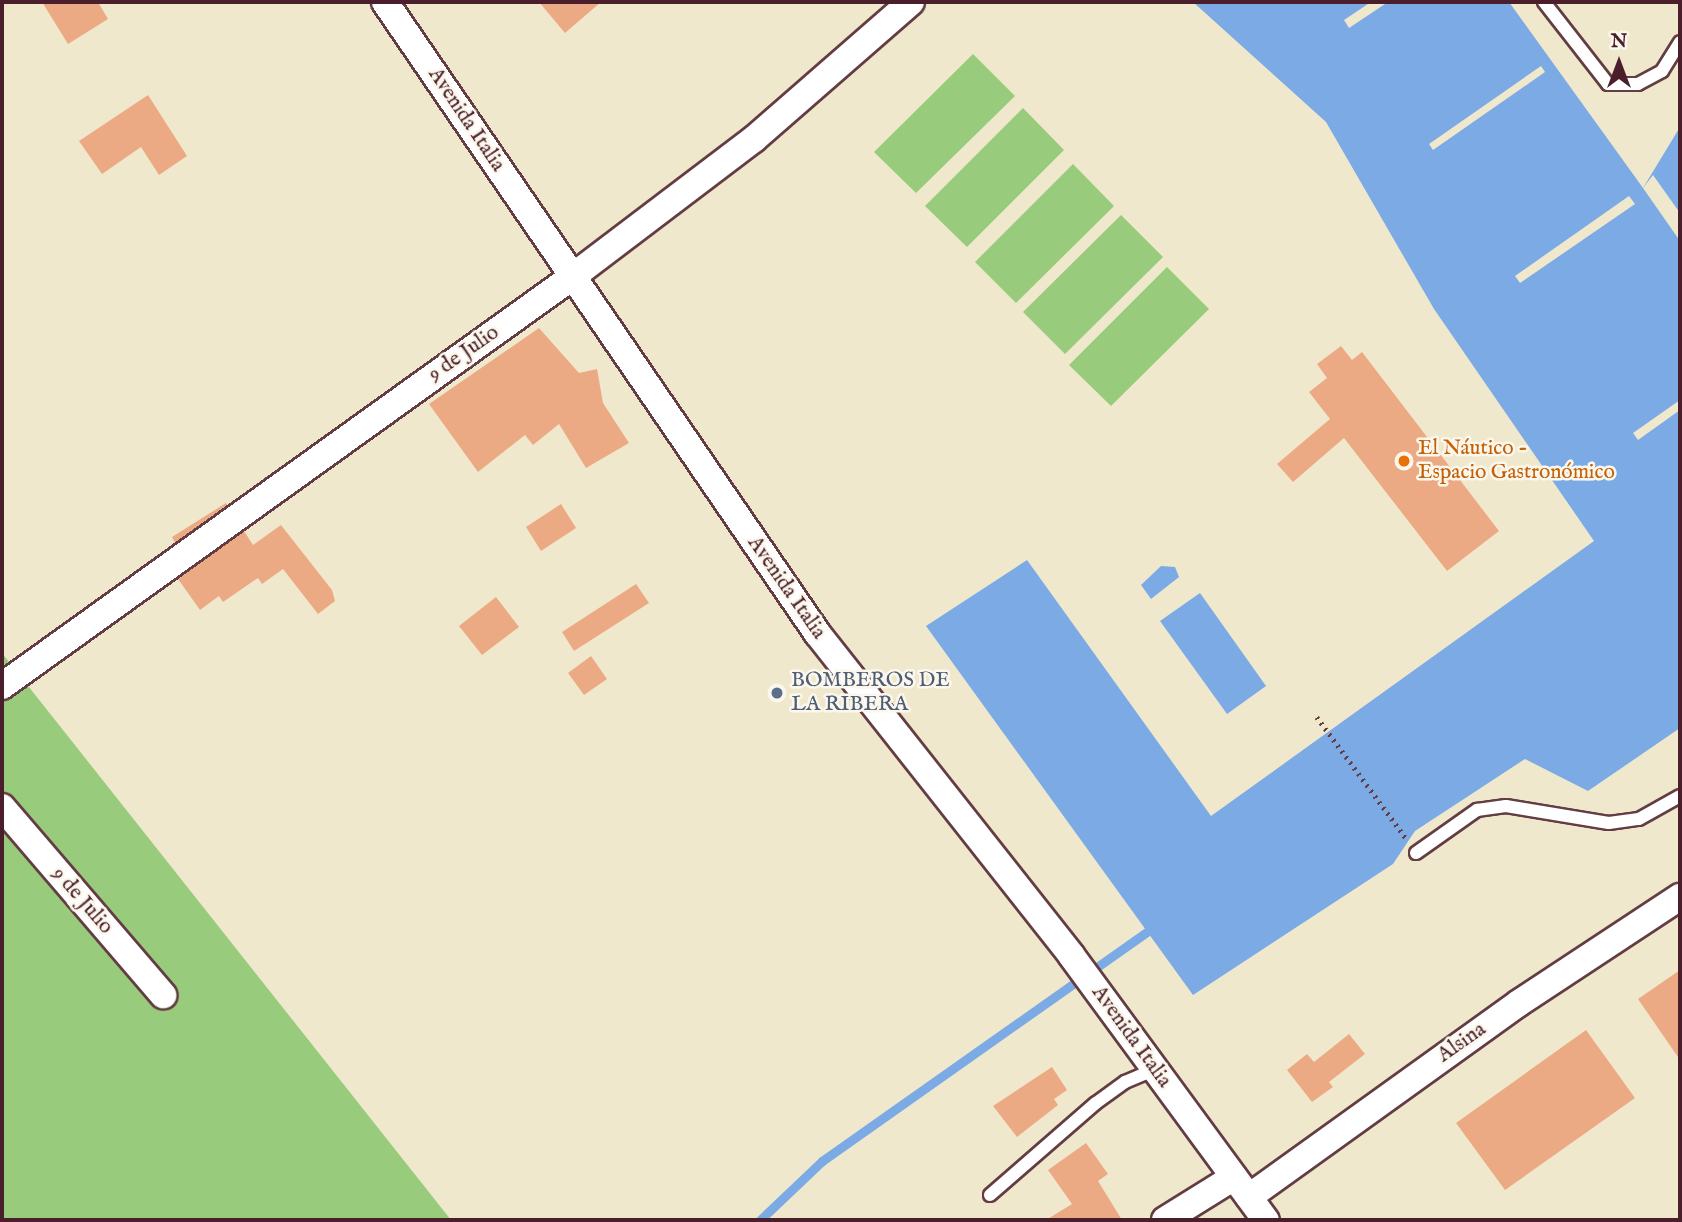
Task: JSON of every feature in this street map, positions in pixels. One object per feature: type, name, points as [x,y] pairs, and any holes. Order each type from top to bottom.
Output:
[{"type":"street","name":"Avenida Italia","points":[[385,2],[817,633],[1071,955],[1266,1220]]},
{"type":"street","name":"9 de Julio","points":[[2,687],[572,277],[754,139],[912,2]]},
{"type":"street","name":"9 de Julio","points":[[2,807],[163,995]]},
{"type":"street","name":"Alsina","points":[[1165,1220],[1242,1187],[1680,897]]},
{"type":"lane","points":[[1544,2],[1608,84],[1638,84],[1662,71],[1680,41]]},
{"type":"lane","points":[[1413,848],[1477,810],[1506,806],[1609,823],[1639,819],[1680,796]]},
{"type":"lane","points":[[990,1195],[1096,1103],[1125,1082],[1155,1069]]},
{"type":"path","points":[[1317,717],[1413,848]]},
{"type":"green space","points":[[973,54],[1015,96],[916,193],[874,152]]},
{"type":"green space","points":[[1023,108],[1064,150],[967,247],[925,206]]},
{"type":"green space","points":[[1073,164],[1114,206],[1016,303],[975,262]]},
{"type":"green space","points":[[1121,215],[1163,257],[1065,354],[1023,312]]},
{"type":"green space","points":[[1167,267],[1209,309],[1111,406],[1069,365]]},
{"type":"green space","points":[[2,653],[451,1220],[2,1220]]},
{"type":"water","points":[[1193,2],[1509,2],[1643,188],[1680,127],[1680,728],[1588,791],[1525,759],[1415,831],[1393,864],[1193,995],[926,626],[1027,560],[1211,816],[1594,541],[1434,309],[1326,122]]},
{"type":"water","points":[[1161,566],[1175,567],[1179,577],[1151,599],[1141,585]]},
{"type":"water","points":[[1200,593],[1266,686],[1227,714],[1160,621]]},
{"type":"pier","points":[[1371,2],[1388,2],[1349,28],[1344,20]]},
{"type":"pier","points":[[1541,66],[1545,72],[1433,150],[1429,144]]},
{"type":"pier","points":[[1653,175],[1680,213],[1680,241],[1643,188]]},
{"type":"pier","points":[[1629,196],[1635,204],[1520,283],[1515,276]]},
{"type":"pier","points":[[1680,400],[1680,410],[1638,440],[1633,433]]},
{"type":"building","points":[[42,2],[98,2],[108,19],[68,44]]},
{"type":"building","points":[[539,2],[601,2],[565,33]]},
{"type":"building","points":[[148,95],[187,156],[159,175],[141,147],[102,174],[79,141]]},
{"type":"building","points":[[539,328],[579,373],[597,369],[603,403],[629,443],[586,468],[559,424],[533,445],[525,435],[478,472],[429,404]]},
{"type":"building","name":"El Náutico - Espacio Gastronómico","points":[[1341,346],[1352,360],[1362,352],[1499,531],[1447,571],[1344,438],[1293,482],[1277,464],[1330,419],[1309,392],[1327,378],[1317,364]]},
{"type":"building","points":[[226,503],[227,505],[175,543],[172,537]]},
{"type":"building","points":[[561,504],[576,528],[541,551],[526,527]]},
{"type":"building","points":[[281,525],[332,590],[335,601],[318,614],[283,569],[262,584],[258,578],[223,602],[219,596],[200,610],[178,579],[244,531],[253,545]]},
{"type":"building","points":[[636,584],[649,603],[574,651],[562,632]]},
{"type":"building","points":[[496,597],[519,627],[482,655],[459,626]]},
{"type":"building","points":[[591,656],[607,679],[584,695],[568,673]]},
{"type":"building","points":[[1680,970],[1680,1060],[1638,999]]},
{"type":"building","points":[[1586,1030],[1635,1098],[1505,1190],[1456,1123]]},
{"type":"building","points":[[1349,1034],[1365,1054],[1329,1082],[1333,1087],[1312,1102],[1287,1070],[1307,1054],[1314,1062]]},
{"type":"building","points":[[1052,1067],[1067,1090],[1054,1099],[1058,1105],[1017,1137],[993,1106]]},
{"type":"building","points":[[1086,1143],[1108,1174],[1098,1181],[1122,1220],[1046,1220],[1072,1204],[1048,1170]]},
{"type":"waterway","points":[[760,1220],[822,1161],[1148,931]]},
{"type":"place","name":"El Náutico - Espacio Gastronómico","points":[[1404,461]]},
{"type":"place","name":"BOMBEROS DE LA RIBERA","points":[[777,693]]}]
